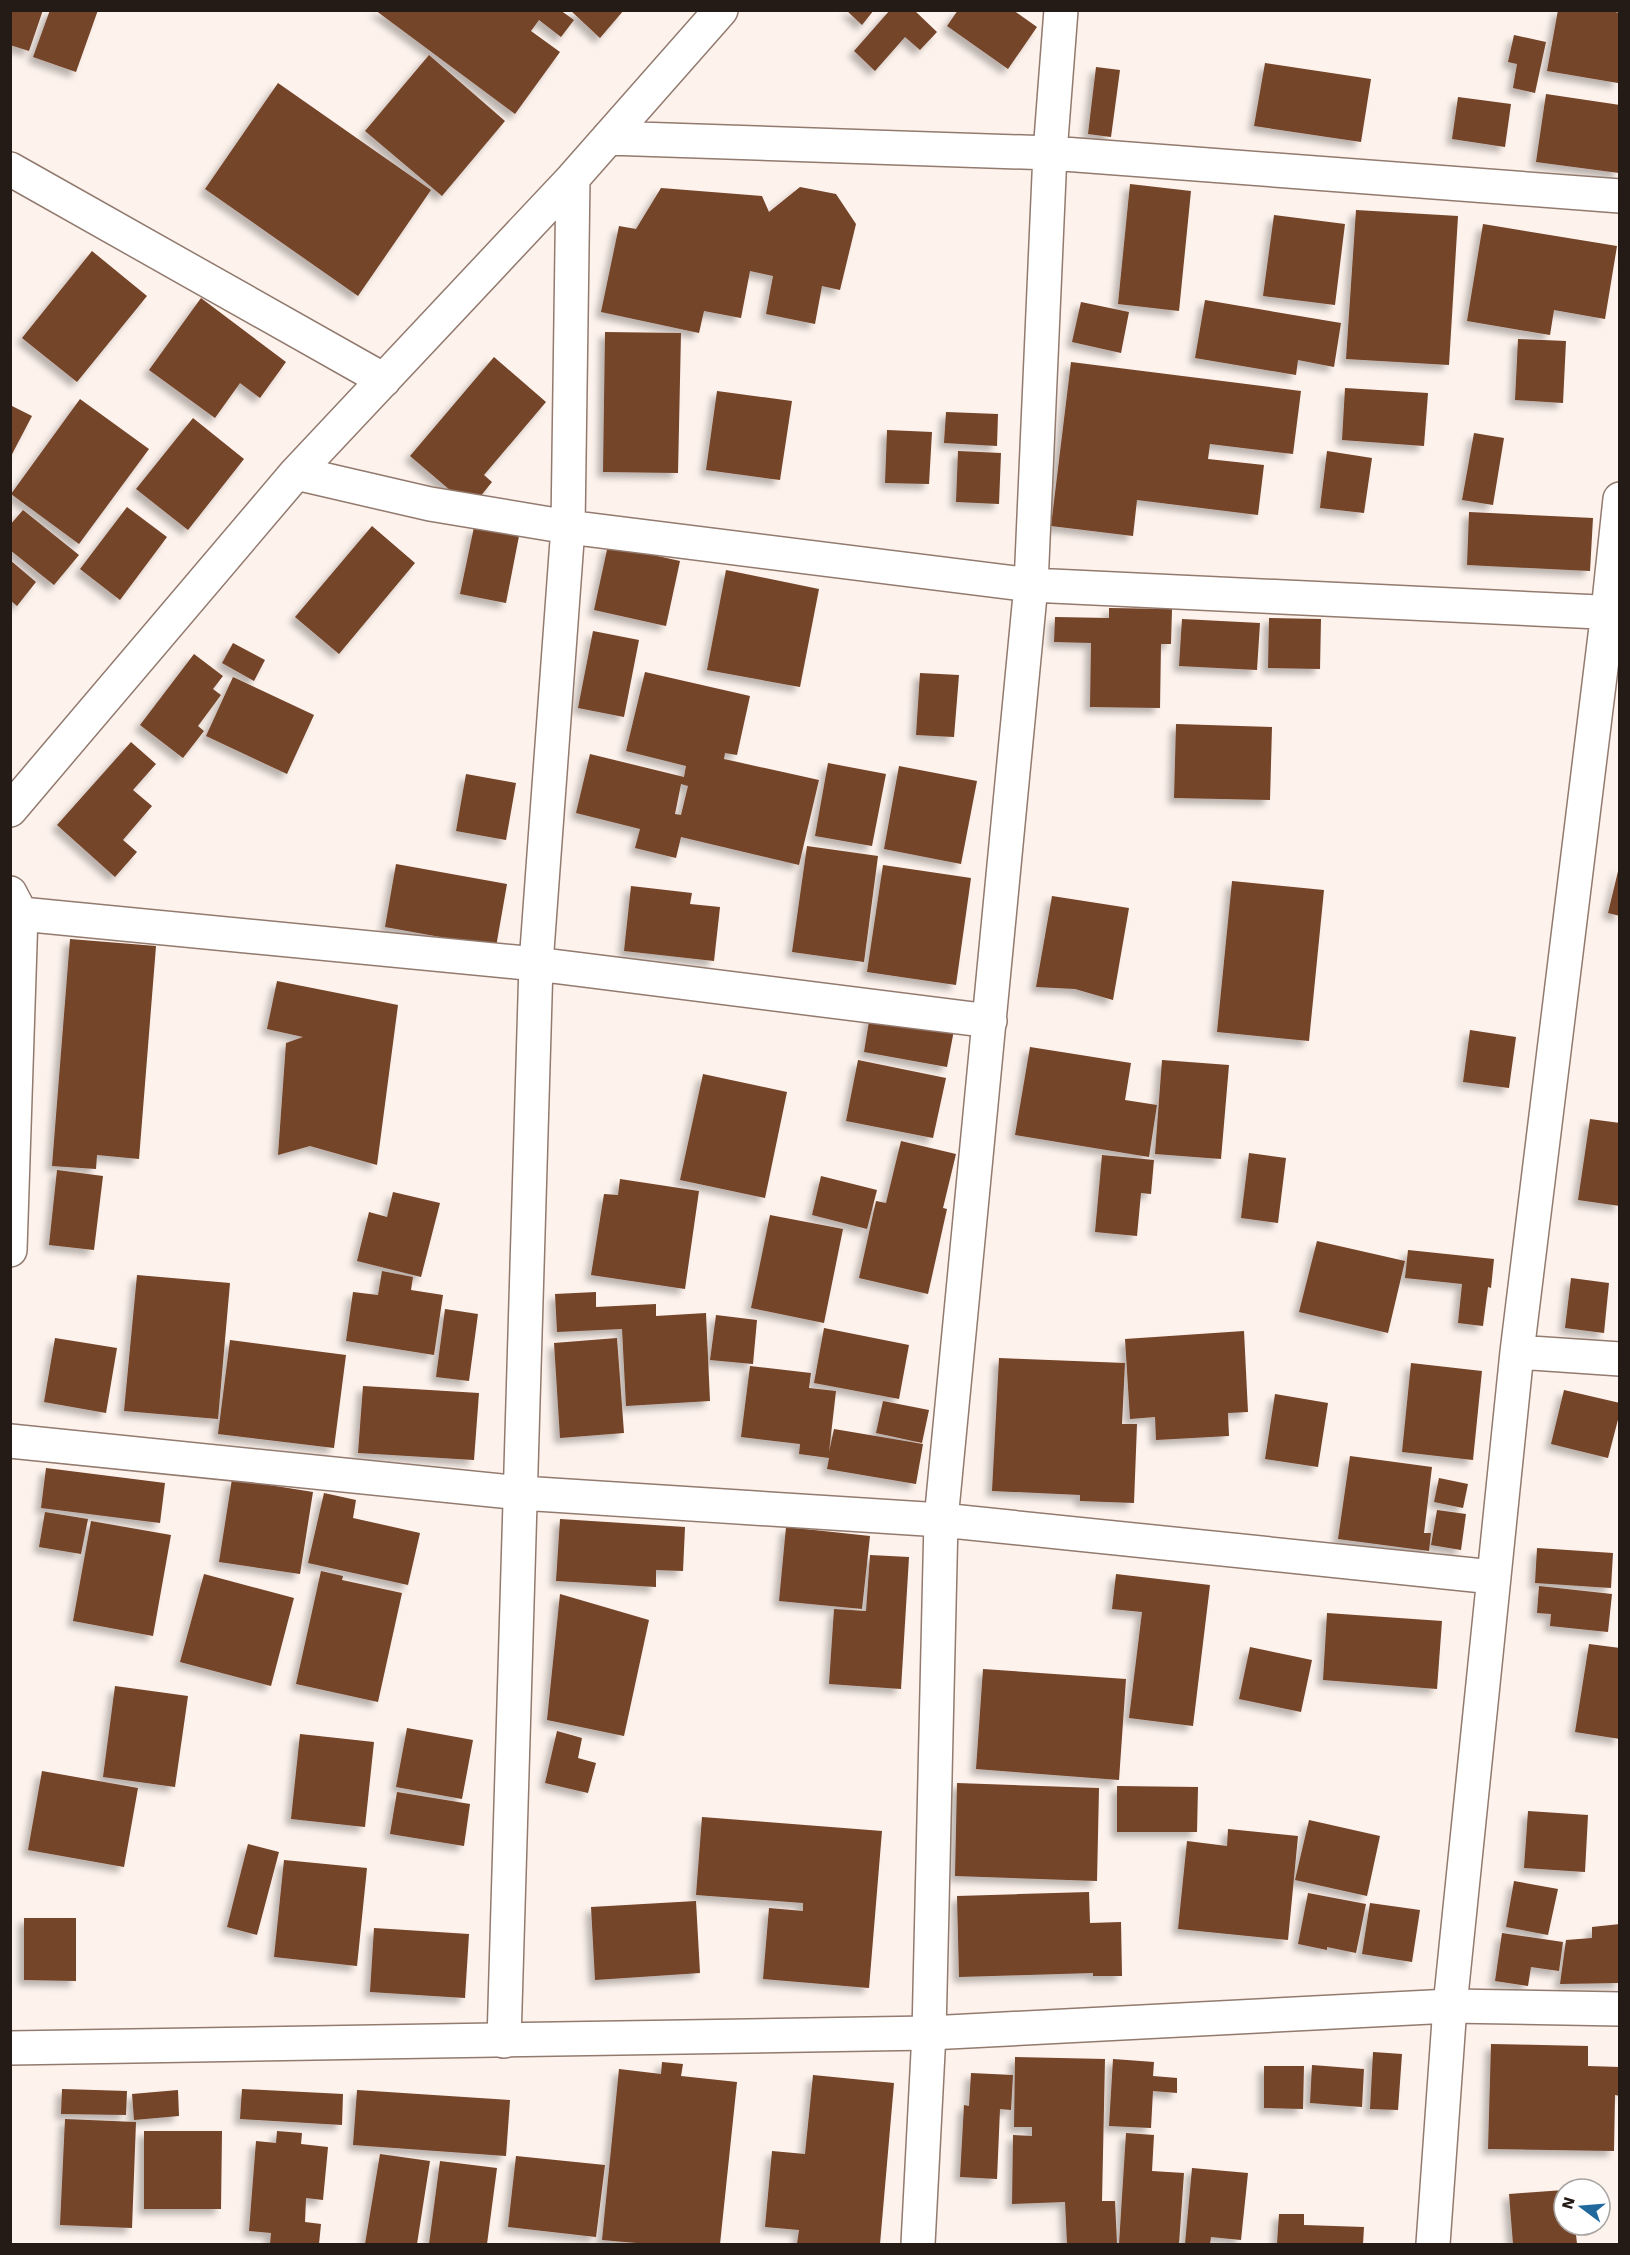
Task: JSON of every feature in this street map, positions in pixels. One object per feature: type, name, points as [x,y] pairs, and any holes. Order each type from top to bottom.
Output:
[{"type":"street","points":[[10,810],[296,473],[573,178],[722,10]]},
{"type":"street","points":[[918,2244],[929,2033],[941,1520],[1031,585],[1050,153],[1061,10]]},
{"type":"street","points":[[608,138],[1050,153],[1620,196]]},
{"type":"street","points":[[10,170],[384,380]]},
{"type":"street","points":[[504,2041],[536,964],[568,526],[573,178]]},
{"type":"street","points":[[296,473],[430,504],[568,526],[1031,585],[1614,612]]},
{"type":"street","points":[[1433,2244],[1450,2006],[1517,1352],[1614,612],[1620,499]]},
{"type":"street","points":[[10,1250],[16,904],[536,964],[990,1021]]},
{"type":"street","points":[[1517,1352],[1620,1359]]},
{"type":"street","points":[[10,1441],[521,1493],[941,1520],[1493,1577]]},
{"type":"street","points":[[10,2048],[929,2033],[1450,2006],[1620,2009]]},
{"type":"building","points":[[10,10],[43,10],[29,51],[10,45]]},
{"type":"building","points":[[50,10],[98,10],[76,72],[33,57]]},
{"type":"building","points":[[375,10],[560,10],[574,20],[561,37],[539,20],[531,31],[560,52],[515,114]]},
{"type":"building","points":[[570,10],[624,10],[600,38]]},
{"type":"building","points":[[846,10],[874,10],[862,25]]},
{"type":"building","points":[[890,10],[914,10],[937,32],[920,50],[905,37],[875,71],[854,51]]},
{"type":"building","points":[[958,10],[1013,10],[1037,27],[1008,69],[947,26]]},
{"type":"building","points":[[1558,10],[1606,10],[1620,13],[1618,83],[1547,71]]},
{"type":"building","points":[[1514,35],[1546,42],[1535,93],[1513,88],[1517,64],[1508,62]]},
{"type":"building","points":[[429,55],[505,121],[442,196],[365,131]]},
{"type":"building","points":[[1265,63],[1371,79],[1361,142],[1254,126]]},
{"type":"building","points":[[1096,67],[1120,70],[1111,137],[1088,134]]},
{"type":"building","points":[[278,83],[431,190],[358,296],[205,189]]},
{"type":"building","points":[[1546,94],[1620,105],[1619,173],[1536,162]]},
{"type":"building","points":[[1458,97],[1511,104],[1505,147],[1452,139]]},
{"type":"building","points":[[1130,184],[1191,191],[1179,311],[1118,304]]},
{"type":"building","points":[[800,187],[836,194],[856,224],[840,290],[822,286],[815,324],[766,314],[773,276],[750,271],[741,318],[704,311],[699,333],[601,312],[619,226],[636,229],[661,188],[762,196],[769,212]]},
{"type":"building","points":[[1356,210],[1458,216],[1449,365],[1346,359]]},
{"type":"building","points":[[1274,215],[1345,224],[1335,305],[1263,296]]},
{"type":"building","points":[[1483,224],[1617,246],[1605,319],[1554,310],[1550,335],[1467,321]]},
{"type":"building","points":[[92,251],[147,296],[77,382],[22,338]]},
{"type":"building","points":[[201,298],[286,362],[260,398],[240,383],[215,418],[149,370]]},
{"type":"building","points":[[1205,300],[1341,323],[1334,367],[1298,360],[1296,375],[1195,358]]},
{"type":"building","points":[[1081,302],[1129,312],[1121,353],[1072,342]]},
{"type":"building","points":[[605,332],[681,333],[678,473],[603,472]]},
{"type":"building","points":[[1518,339],[1566,341],[1563,403],[1515,400]]},
{"type":"building","points":[[494,357],[546,402],[484,475],[492,482],[471,508],[410,456]]},
{"type":"building","points":[[1071,362],[1301,391],[1293,454],[1210,444],[1208,459],[1264,465],[1258,515],[1137,500],[1133,536],[1051,526]]},
{"type":"building","points":[[1345,388],[1428,393],[1424,446],[1342,440]]},
{"type":"building","points":[[717,391],[792,401],[780,480],[706,470]]},
{"type":"building","points":[[80,399],[149,449],[79,544],[11,494]]},
{"type":"building","points":[[10,405],[32,416],[10,458]]},
{"type":"building","points":[[946,412],[998,414],[997,446],[944,443]]},
{"type":"building","points":[[193,418],[244,459],[188,530],[136,489]]},
{"type":"building","points":[[887,430],[932,432],[929,484],[885,483]]},
{"type":"building","points":[[1474,433],[1504,438],[1493,505],[1462,500]]},
{"type":"building","points":[[958,451],[1001,453],[999,504],[956,502]]},
{"type":"building","points":[[1327,451],[1372,458],[1364,513],[1320,508]]},
{"type":"building","points":[[127,507],[167,537],[120,600],[80,569]]},
{"type":"building","points":[[23,510],[79,555],[54,585],[10,550],[10,525]]},
{"type":"building","points":[[1469,512],[1593,518],[1590,571],[1467,565]]},
{"type":"building","points":[[372,526],[415,563],[339,654],[295,617]]},
{"type":"building","points":[[474,527],[519,536],[506,603],[460,594]]},
{"type":"building","points":[[608,545],[680,561],[666,626],[594,610]]},
{"type":"building","points":[[10,560],[36,582],[17,606],[10,600]]},
{"type":"building","points":[[726,570],[819,589],[800,687],[707,670]]},
{"type":"building","points":[[1109,608],[1172,609],[1171,644],[1161,644],[1160,708],[1090,707],[1091,643],[1054,642],[1055,617],[1109,618]]},
{"type":"building","points":[[1269,618],[1321,619],[1320,669],[1268,668]]},
{"type":"building","points":[[1182,619],[1260,623],[1257,670],[1179,666]]},
{"type":"building","points":[[593,631],[639,640],[624,717],[578,708]]},
{"type":"building","points":[[233,643],[265,660],[254,681],[222,663]]},
{"type":"building","points":[[194,654],[223,676],[213,689],[221,695],[198,726],[204,731],[183,758],[140,725]]},
{"type":"building","points":[[645,672],[750,696],[737,755],[725,753],[724,759],[819,780],[799,865],[681,837],[676,858],[635,848],[640,829],[576,813],[590,754],[684,777],[686,766],[626,751]],"holes":[[[681,784],[688,786],[681,815],[675,814]]]},
{"type":"building","points":[[920,673],[959,675],[954,737],[916,735]]},
{"type":"building","points":[[233,677],[314,715],[287,774],[206,736]]},
{"type":"building","points":[[1176,724],[1272,727],[1270,800],[1174,798]]},
{"type":"building","points":[[131,742],[156,764],[133,790],[152,806],[123,840],[137,852],[115,877],[57,825]]},
{"type":"building","points":[[828,763],[886,774],[872,846],[815,836]]},
{"type":"building","points":[[899,766],[977,781],[961,864],[884,849]]},
{"type":"building","points":[[466,774],[516,783],[506,840],[456,831]]},
{"type":"building","points":[[807,846],[878,856],[864,962],[792,952]]},
{"type":"building","points":[[396,864],[507,884],[496,947],[385,927]]},
{"type":"building","points":[[883,865],[971,878],[956,985],[867,972]]},
{"type":"building","points":[[1620,867],[1620,916],[1608,913]]},
{"type":"building","points":[[1232,881],[1324,890],[1309,1041],[1217,1032]]},
{"type":"building","points":[[631,886],[692,893],[690,904],[720,907],[714,961],[624,951]]},
{"type":"building","points":[[1052,896],[1129,908],[1113,1000],[1075,989],[1036,987]]},
{"type":"building","points":[[70,939],[156,946],[139,1159],[97,1155],[96,1169],[52,1166]]},
{"type":"building","points":[[277,981],[398,1005],[377,1165],[310,1146],[278,1155],[286,1043],[303,1037],[267,1029]]},
{"type":"building","points":[[870,1015],[954,1030],[947,1067],[864,1052]]},
{"type":"building","points":[[1470,1030],[1516,1037],[1509,1088],[1463,1082]]},
{"type":"building","points":[[1030,1047],[1131,1063],[1125,1100],[1157,1105],[1149,1157],[1015,1135]]},
{"type":"building","points":[[858,1060],[946,1078],[933,1138],[846,1121]]},
{"type":"building","points":[[1162,1060],[1229,1065],[1221,1159],[1155,1154]]},
{"type":"building","points":[[703,1074],[787,1092],[765,1198],[680,1180]]},
{"type":"building","points":[[1590,1119],[1620,1123],[1620,1206],[1578,1200]]},
{"type":"building","points":[[901,1141],[956,1154],[943,1208],[947,1209],[928,1294],[859,1278],[876,1201],[886,1203]]},
{"type":"building","points":[[1249,1153],[1286,1158],[1278,1223],[1241,1218]]},
{"type":"building","points":[[1102,1155],[1154,1160],[1151,1194],[1141,1193],[1137,1236],[1095,1232]]},
{"type":"building","points":[[57,1170],[103,1176],[94,1250],[49,1245]]},
{"type":"building","points":[[821,1176],[877,1190],[867,1229],[812,1215]]},
{"type":"building","points":[[620,1179],[699,1191],[685,1289],[591,1275],[604,1194],[618,1195]]},
{"type":"building","points":[[393,1192],[440,1203],[421,1277],[357,1261],[369,1212],[387,1217]]},
{"type":"building","points":[[770,1215],[843,1229],[824,1323],[751,1308]]},
{"type":"building","points":[[1317,1241],[1405,1261],[1388,1333],[1299,1312]]},
{"type":"building","points":[[1408,1250],[1494,1259],[1483,1326],[1458,1323],[1462,1284],[1405,1278]]},
{"type":"building","points":[[382,1271],[413,1277],[411,1290],[443,1295],[434,1355],[346,1341],[353,1292],[378,1295]]},
{"type":"building","points":[[137,1275],[230,1283],[218,1419],[124,1411]]},
{"type":"building","points":[[1571,1278],[1609,1283],[1604,1333],[1565,1328]]},
{"type":"building","points":[[596,1292],[596,1307],[656,1304],[656,1316],[706,1313],[710,1401],[626,1406],[622,1329],[557,1332],[555,1294]]},
{"type":"building","points":[[445,1309],[478,1314],[469,1381],[436,1377]]},
{"type":"building","points":[[716,1315],[757,1320],[753,1364],[710,1360]]},
{"type":"building","points":[[824,1328],[909,1345],[899,1399],[814,1383]]},
{"type":"building","points":[[1244,1331],[1248,1412],[1228,1413],[1229,1436],[1156,1440],[1155,1417],[1130,1419],[1125,1339]]},
{"type":"building","points":[[55,1338],[117,1348],[106,1413],[44,1402]]},
{"type":"building","points":[[617,1338],[624,1433],[560,1438],[554,1343]]},
{"type":"building","points":[[230,1340],[346,1355],[334,1448],[218,1434]]},
{"type":"building","points":[[999,1358],[1125,1363],[1122,1424],[1137,1424],[1134,1503],[1080,1501],[1080,1495],[992,1491]]},
{"type":"building","points":[[1411,1363],[1482,1371],[1473,1460],[1402,1452]]},
{"type":"building","points":[[750,1366],[811,1373],[809,1388],[836,1391],[829,1452],[834,1429],[923,1444],[916,1484],[827,1469],[829,1458],[799,1454],[800,1444],[741,1437]]},
{"type":"building","points":[[363,1386],[479,1393],[474,1460],[358,1453]]},
{"type":"building","points":[[1564,1390],[1620,1403],[1620,1412],[1608,1458],[1551,1444]]},
{"type":"building","points":[[1275,1394],[1328,1403],[1318,1467],[1265,1459]]},
{"type":"building","points":[[883,1401],[929,1410],[922,1443],[876,1433]]},
{"type":"building","points":[[1350,1456],[1432,1467],[1424,1533],[1431,1533],[1429,1551],[1338,1539]]},
{"type":"building","points":[[46,1468],[165,1483],[160,1523],[41,1508]]},
{"type":"building","points":[[1439,1478],[1468,1484],[1463,1508],[1434,1502]]},
{"type":"building","points":[[232,1479],[313,1492],[300,1574],[219,1562]]},
{"type":"building","points":[[324,1493],[356,1500],[353,1518],[420,1533],[408,1585],[308,1563]]},
{"type":"building","points":[[1437,1510],[1466,1514],[1461,1550],[1431,1545]]},
{"type":"building","points":[[45,1512],[88,1519],[81,1554],[39,1547]]},
{"type":"building","points":[[560,1519],[685,1527],[683,1571],[656,1570],[656,1587],[556,1581]]},
{"type":"building","points":[[91,1521],[171,1535],[153,1636],[73,1621]]},
{"type":"building","points":[[786,1527],[870,1536],[862,1609],[779,1601]]},
{"type":"building","points":[[1537,1548],[1613,1553],[1611,1588],[1535,1583]]},
{"type":"building","points":[[870,1555],[909,1557],[901,1689],[829,1684],[834,1609],[866,1611]]},
{"type":"building","points":[[321,1571],[343,1576],[342,1580],[402,1593],[378,1702],[296,1684]]},
{"type":"building","points":[[204,1574],[294,1598],[271,1686],[180,1662]]},
{"type":"building","points":[[1116,1574],[1210,1585],[1193,1726],[1129,1718],[1142,1612],[1112,1609]]},
{"type":"building","points":[[1539,1586],[1612,1594],[1608,1632],[1550,1626],[1551,1614],[1537,1613]]},
{"type":"building","points":[[560,1594],[649,1620],[624,1736],[547,1720]]},
{"type":"building","points":[[1327,1613],[1442,1621],[1437,1689],[1323,1680]]},
{"type":"building","points":[[1589,1644],[1620,1648],[1620,1739],[1575,1732]]},
{"type":"building","points":[[1250,1647],[1312,1660],[1301,1712],[1239,1699]]},
{"type":"building","points":[[983,1669],[1126,1679],[1119,1780],[976,1769]]},
{"type":"building","points":[[115,1686],[188,1696],[175,1787],[103,1777]]},
{"type":"building","points":[[407,1728],[473,1740],[462,1799],[396,1787]]},
{"type":"building","points":[[557,1731],[582,1738],[578,1758],[596,1763],[588,1793],[545,1783]]},
{"type":"building","points":[[300,1734],[374,1742],[365,1827],[291,1819]]},
{"type":"building","points":[[42,1771],[138,1788],[124,1867],[28,1850]]},
{"type":"building","points":[[957,1783],[1099,1788],[1097,1881],[955,1876]]},
{"type":"building","points":[[1117,1786],[1198,1787],[1197,1832],[1117,1832]]},
{"type":"building","points":[[397,1792],[470,1804],[464,1846],[390,1834]]},
{"type":"building","points":[[1528,1811],[1588,1815],[1585,1872],[1524,1868]]},
{"type":"building","points":[[702,1817],[882,1831],[869,1988],[763,1979],[769,1908],[803,1911],[803,1903],[696,1895]]},
{"type":"building","points":[[1309,1820],[1380,1836],[1367,1896],[1295,1880]]},
{"type":"building","points":[[1228,1829],[1298,1836],[1288,1940],[1178,1929],[1187,1841],[1227,1846]]},
{"type":"building","points":[[248,1844],[279,1852],[257,1935],[227,1927]]},
{"type":"building","points":[[284,1860],[367,1868],[357,1966],[274,1957]]},
{"type":"building","points":[[1514,1881],[1558,1889],[1548,1935],[1506,1927]]},
{"type":"building","points":[[1089,1892],[1090,1923],[1121,1922],[1122,1976],[1093,1976],[1093,1973],[959,1977],[957,1896]]},
{"type":"building","points":[[1308,1893],[1366,1904],[1356,1953],[1298,1944]]},
{"type":"building","points":[[696,1901],[700,1973],[595,1980],[591,1907]]},
{"type":"building","points":[[1370,1903],[1420,1910],[1412,1962],[1362,1954]]},
{"type":"building","points":[[24,1918],[76,1918],[76,1981],[24,1980]]},
{"type":"building","points":[[1620,1924],[1620,1983],[1560,1984],[1566,1940],[1592,1938],[1592,1927]]},
{"type":"building","points":[[374,1928],[469,1934],[465,1998],[370,1992]]},
{"type":"building","points":[[1502,1933],[1563,1942],[1559,1971],[1531,1967],[1528,1986],[1495,1981]]},
{"type":"building","points":[[1491,2044],[1588,2046],[1588,2066],[1620,2067],[1620,2096],[1615,2095],[1614,2151],[1488,2149]]},
{"type":"building","points":[[1373,2052],[1402,2054],[1398,2110],[1370,2109]]},
{"type":"building","points":[[1015,2057],[1105,2059],[1102,2201],[1115,2201],[1117,2244],[1067,2244],[1065,2202],[1012,2204],[1013,2135],[1032,2136],[1032,2127],[1014,2127]]},
{"type":"building","points":[[1113,2059],[1154,2062],[1153,2076],[1177,2078],[1177,2093],[1153,2091],[1151,2128],[1109,2126]]},
{"type":"building","points":[[662,2062],[683,2064],[681,2076],[737,2082],[720,2244],[648,2244],[602,2240],[619,2069],[661,2074]]},
{"type":"building","points":[[1312,2065],[1364,2069],[1362,2107],[1310,2103]]},
{"type":"building","points":[[1264,2066],[1304,2066],[1303,2109],[1264,2108]]},
{"type":"building","points":[[971,2073],[1013,2075],[1011,2110],[1000,2109],[997,2179],[960,2177],[964,2105],[969,2106]]},
{"type":"building","points":[[813,2075],[894,2083],[880,2244],[797,2244],[799,2230],[765,2227],[772,2151],[805,2154]]},
{"type":"building","points":[[62,2089],[127,2091],[126,2115],[61,2114]]},
{"type":"building","points":[[242,2089],[343,2094],[342,2125],[240,2119]]},
{"type":"building","points":[[178,2090],[179,2116],[134,2120],[132,2094]]},
{"type":"building","points":[[357,2090],[510,2100],[506,2156],[353,2145]]},
{"type":"building","points":[[65,2119],[136,2122],[132,2228],[60,2225]]},
{"type":"building","points":[[144,2131],[222,2131],[221,2209],[144,2209]]},
{"type":"building","points":[[277,2131],[302,2133],[301,2144],[328,2147],[323,2200],[306,2198],[305,2222],[321,2224],[319,2244],[270,2244],[271,2233],[249,2231],[256,2141],[276,2143]]},
{"type":"building","points":[[1126,2133],[1154,2135],[1152,2171],[1184,2173],[1179,2244],[1119,2244]]},
{"type":"building","points":[[380,2154],[430,2161],[417,2244],[365,2244]]},
{"type":"building","points":[[516,2156],[605,2165],[596,2237],[508,2227]]},
{"type":"building","points":[[440,2161],[497,2168],[487,2244],[429,2244]]},
{"type":"building","points":[[1192,2168],[1248,2173],[1241,2240],[1211,2237],[1210,2244],[1185,2244]]},
{"type":"building","points":[[1552,2191],[1552,2237],[1576,2237],[1577,2244],[1513,2244],[1509,2194]]},
{"type":"building","points":[[1279,2214],[1304,2214],[1304,2225],[1364,2227],[1363,2244],[1277,2244]]}]
